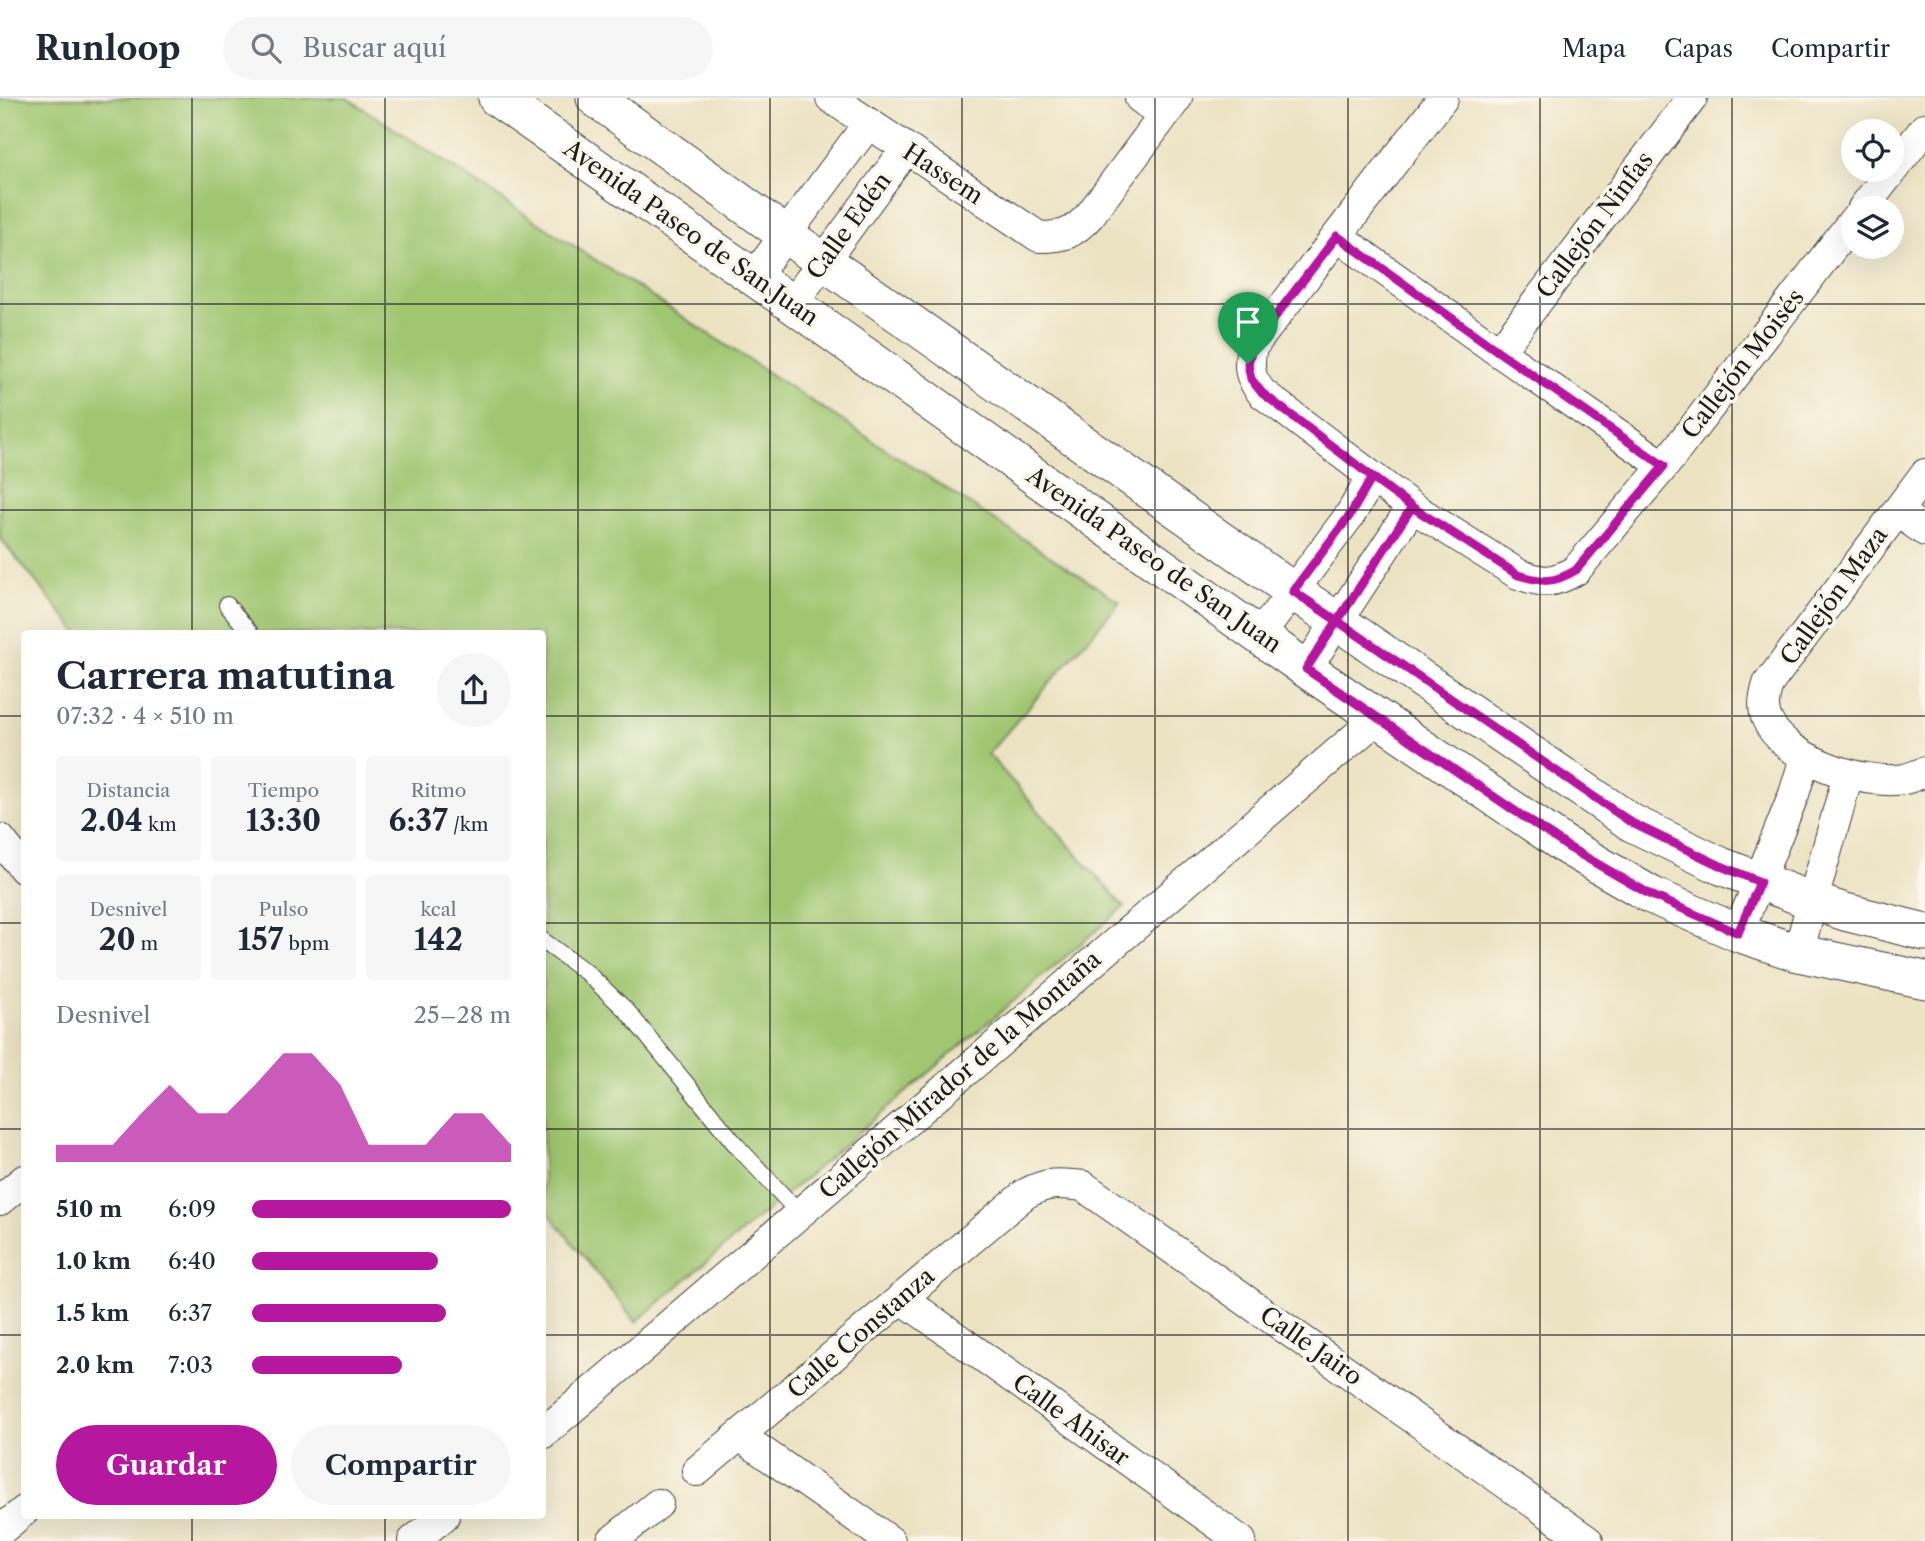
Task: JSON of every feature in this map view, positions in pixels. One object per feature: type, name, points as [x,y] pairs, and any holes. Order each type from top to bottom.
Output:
[{"type":"street","name":"Avenida Paseo de San Juan","points":[[497,98],[1306,669],[1568,847],[1651,895],[1738,933],[1798,953],[1925,980]]},
{"type":"street","points":[[595,98],[1293,591],[1632,823],[1760,882],[1845,912],[1925,932]]},
{"type":"street","name":"Hassem","points":[[831,98],[1039,237],[1059,237],[1076,230],[1090,215],[1160,104]]},
{"type":"street","points":[[1306,669],[1412,507],[1262,393],[1251,379],[1248,364],[1252,347],[1443,98]]},
{"type":"street","name":"Callejón Ninfas","points":[[1499,352],[1692,98]]},
{"type":"street","name":"Calle Edén","points":[[754,277],[867,124]]},
{"type":"street","points":[[1872,196],[1925,128]]},
{"type":"street","name":"Calle Edén","points":[[792,304],[906,149]]},
{"type":"street","points":[[1337,236],[1664,466]]},
{"type":"street","name":"Callejón Moisés","points":[[1412,507],[1518,575],[1538,581],[1559,581],[1576,570],[1664,466],[1841,237]]},
{"type":"street","name":"Callejón Maza","points":[[1805,758],[1776,732],[1766,717],[1764,701],[1769,684],[1925,474]]},
{"type":"street","points":[[1260,635],[1350,515],[1372,478]]},
{"type":"street","points":[[1897,511],[1925,531]]},
{"type":"street","name":"Callejón Mirador de la Montaña","points":[[546,1431],[1378,717]]},
{"type":"street","points":[[1738,933],[1794,794],[1805,758],[1848,775],[1885,780],[1906,779],[1925,772]]},
{"type":"street","points":[[1798,953],[1848,775]]},
{"type":"street","points":[[0,1200],[21,1182]]},
{"type":"street","name":"Calle Jairo","points":[[1025,1194],[1042,1185],[1061,1183],[1083,1186],[1588,1541]]},
{"type":"street","name":"Calle Constanza","points":[[697,1471],[1025,1194]]},
{"type":"street","name":"Calle Ahisar","points":[[901,1298],[1241,1541]]},
{"type":"street","points":[[740,1436],[890,1541]]},
{"type":"street","points":[[612,1541],[658,1504]]},
{"type":"street","points":[[0,1531],[21,1514]]},
{"type":"street","points":[[413,1541],[440,1519]]},
{"type":"lane","points":[[227,605],[248,630]]},
{"type":"lane","points":[[546,943],[587,973],[627,1012],[736,1146],[799,1213]]},
{"type":"green space","points":[[0,98],[347,98],[1120,602],[988,754],[1124,907],[636,1322],[546,1210],[546,630],[76,630],[0,538]]},
{"type":"route","points":[[1248,364],[1251,379],[1262,393],[1412,507],[1336,620],[1306,669],[1568,847],[1651,895],[1738,933],[1760,882],[1632,823],[1336,620],[1293,591],[1350,515],[1372,478],[1412,507],[1518,575],[1538,581],[1559,581],[1576,570],[1664,466],[1337,236],[1252,347],[1248,364]]}]
